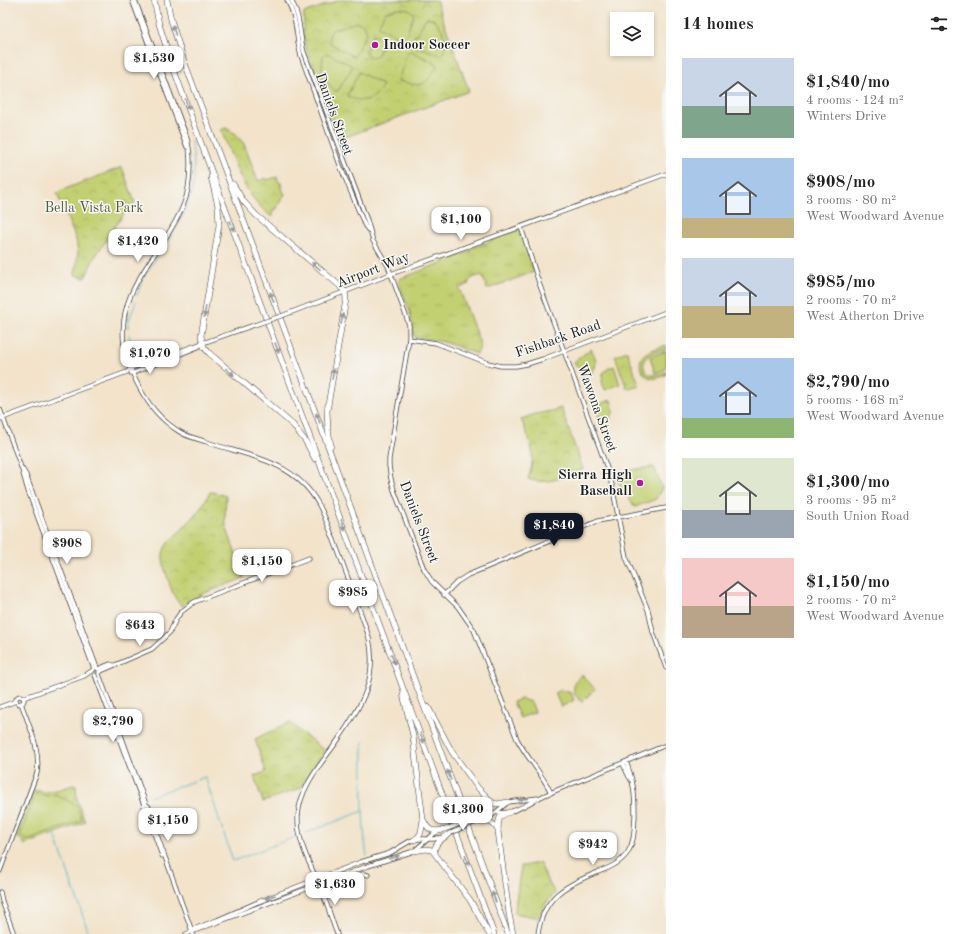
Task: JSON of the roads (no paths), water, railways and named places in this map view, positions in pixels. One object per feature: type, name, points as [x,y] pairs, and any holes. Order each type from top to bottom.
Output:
[{"type":"highway","points":[[154,0],[159,24],[171,62],[494,934]]},
{"type":"highway","points":[[167,0],[171,20],[183,58],[508,934]]},
{"type":"highway","points":[[206,154],[218,206],[219,225],[201,344],[209,354],[280,413],[297,430],[309,448],[329,488]]},
{"type":"highway","points":[[221,160],[237,191],[252,211],[265,224],[340,286],[345,292],[346,299],[328,399],[327,415],[331,448],[341,481]]},
{"type":"highway","points":[[388,609],[434,720],[460,765],[493,803],[497,804],[508,802]]},
{"type":"highway","points":[[399,675],[413,736],[423,820],[422,833],[414,840]]},
{"type":"highway","points":[[474,820],[485,804],[484,794]]},
{"type":"highway","points":[[510,812],[502,814],[499,818],[499,835],[513,934]]},
{"type":"highway","points":[[423,820],[427,828],[430,830],[442,830]]},
{"type":"highway","points":[[481,822],[491,822],[495,825],[499,835]]},
{"type":"highway","points":[[440,860],[434,851],[435,846],[450,830]]},
{"type":"highway","points":[[414,851],[432,850],[470,900],[489,934]]},
{"type":"street","points":[[132,0],[190,156]]},
{"type":"street","points":[[135,0],[186,135],[190,156],[189,185],[184,204],[174,224],[142,271],[130,296],[125,314],[123,335],[126,354],[131,368],[142,393],[155,411],[181,433],[212,444],[269,460],[297,477],[310,490],[342,557],[368,634],[371,650],[371,669],[367,691],[361,706],[305,789],[300,803],[298,818],[299,832],[306,854],[319,884],[337,934]]},
{"type":"street","name":"Daniels Street","points":[[286,0],[294,15],[301,56],[333,145],[365,226],[385,260],[391,274],[409,323],[409,340],[389,459],[389,473],[394,490],[422,565],[432,582],[458,607],[474,630],[521,746],[551,793]]},
{"type":"street","name":"Daniels Street","points":[[291,0],[299,18],[301,42],[304,52],[367,220],[370,233]]},
{"type":"street","name":"Airport Way","points":[[131,368],[284,315],[391,274],[666,174]]},
{"type":"street","name":"Wawona Street","points":[[521,227],[612,485],[626,557],[648,610],[653,632],[666,668]]},
{"type":"street","name":"Fishback Road","points":[[409,340],[436,343],[488,363],[501,366],[516,366],[527,364],[666,312]]},
{"type":"street","name":"Airport Way","points":[[133,373],[198,347],[201,344]]},
{"type":"street","points":[[128,372],[131,368]]},
{"type":"street","points":[[2,419],[128,372],[133,373]]},
{"type":"street","points":[[0,409],[2,419],[22,470],[28,491],[145,805],[149,806],[147,810],[192,933]]},
{"type":"street","points":[[444,595],[457,582],[468,575],[582,527],[618,516],[666,508]]},
{"type":"street","points":[[0,707],[16,701],[19,696],[23,698],[84,676],[110,664],[113,665],[138,656],[152,649],[170,632],[176,619],[185,608],[194,602],[210,594],[309,558]]},
{"type":"street","points":[[0,871],[38,766],[37,749],[21,703],[24,701],[23,698]]},
{"type":"street","points":[[16,701],[21,703]]},
{"type":"street","points":[[192,933],[194,928],[316,879],[390,853],[414,840],[440,838],[450,830],[474,820],[484,813],[510,812],[539,798],[666,746]]},
{"type":"street","points":[[538,934],[543,912],[558,893],[572,883],[615,864],[628,851],[634,833],[635,796],[632,780],[628,775],[625,763]]},
{"type":"street","points":[[474,820],[481,822],[487,819],[508,802],[539,798]]},
{"type":"street","points":[[186,934],[365,867],[414,851],[433,834],[442,830],[450,830]]},
{"type":"street","points":[[365,867],[366,864],[372,859]]},
{"type":"street","points":[[331,880],[342,880],[363,873],[368,874]]},
{"type":"street","points":[[0,892],[14,934]]},
{"type":"waterway","points":[[137,296],[142,281],[178,225],[189,200],[193,188],[194,174],[194,158],[191,141]]},
{"type":"waterway","points":[[128,328],[128,323],[136,301]]},
{"type":"waterway","points":[[129,335],[133,358]]},
{"type":"waterway","points":[[363,742],[363,814],[367,856]]},
{"type":"waterway","points":[[150,797],[205,777],[233,861],[295,837]]},
{"type":"waterway","points":[[306,833],[363,811]]},
{"type":"waterway","points":[[55,835],[89,934]]},
{"type":"place","name":"Indoor Soccer","points":[[375,45]]},
{"type":"place","name":"Sierra High Baseball","points":[[640,483]]},
{"type":"park label","name":"Bella Vista Park","points":[[94,208]]}]
